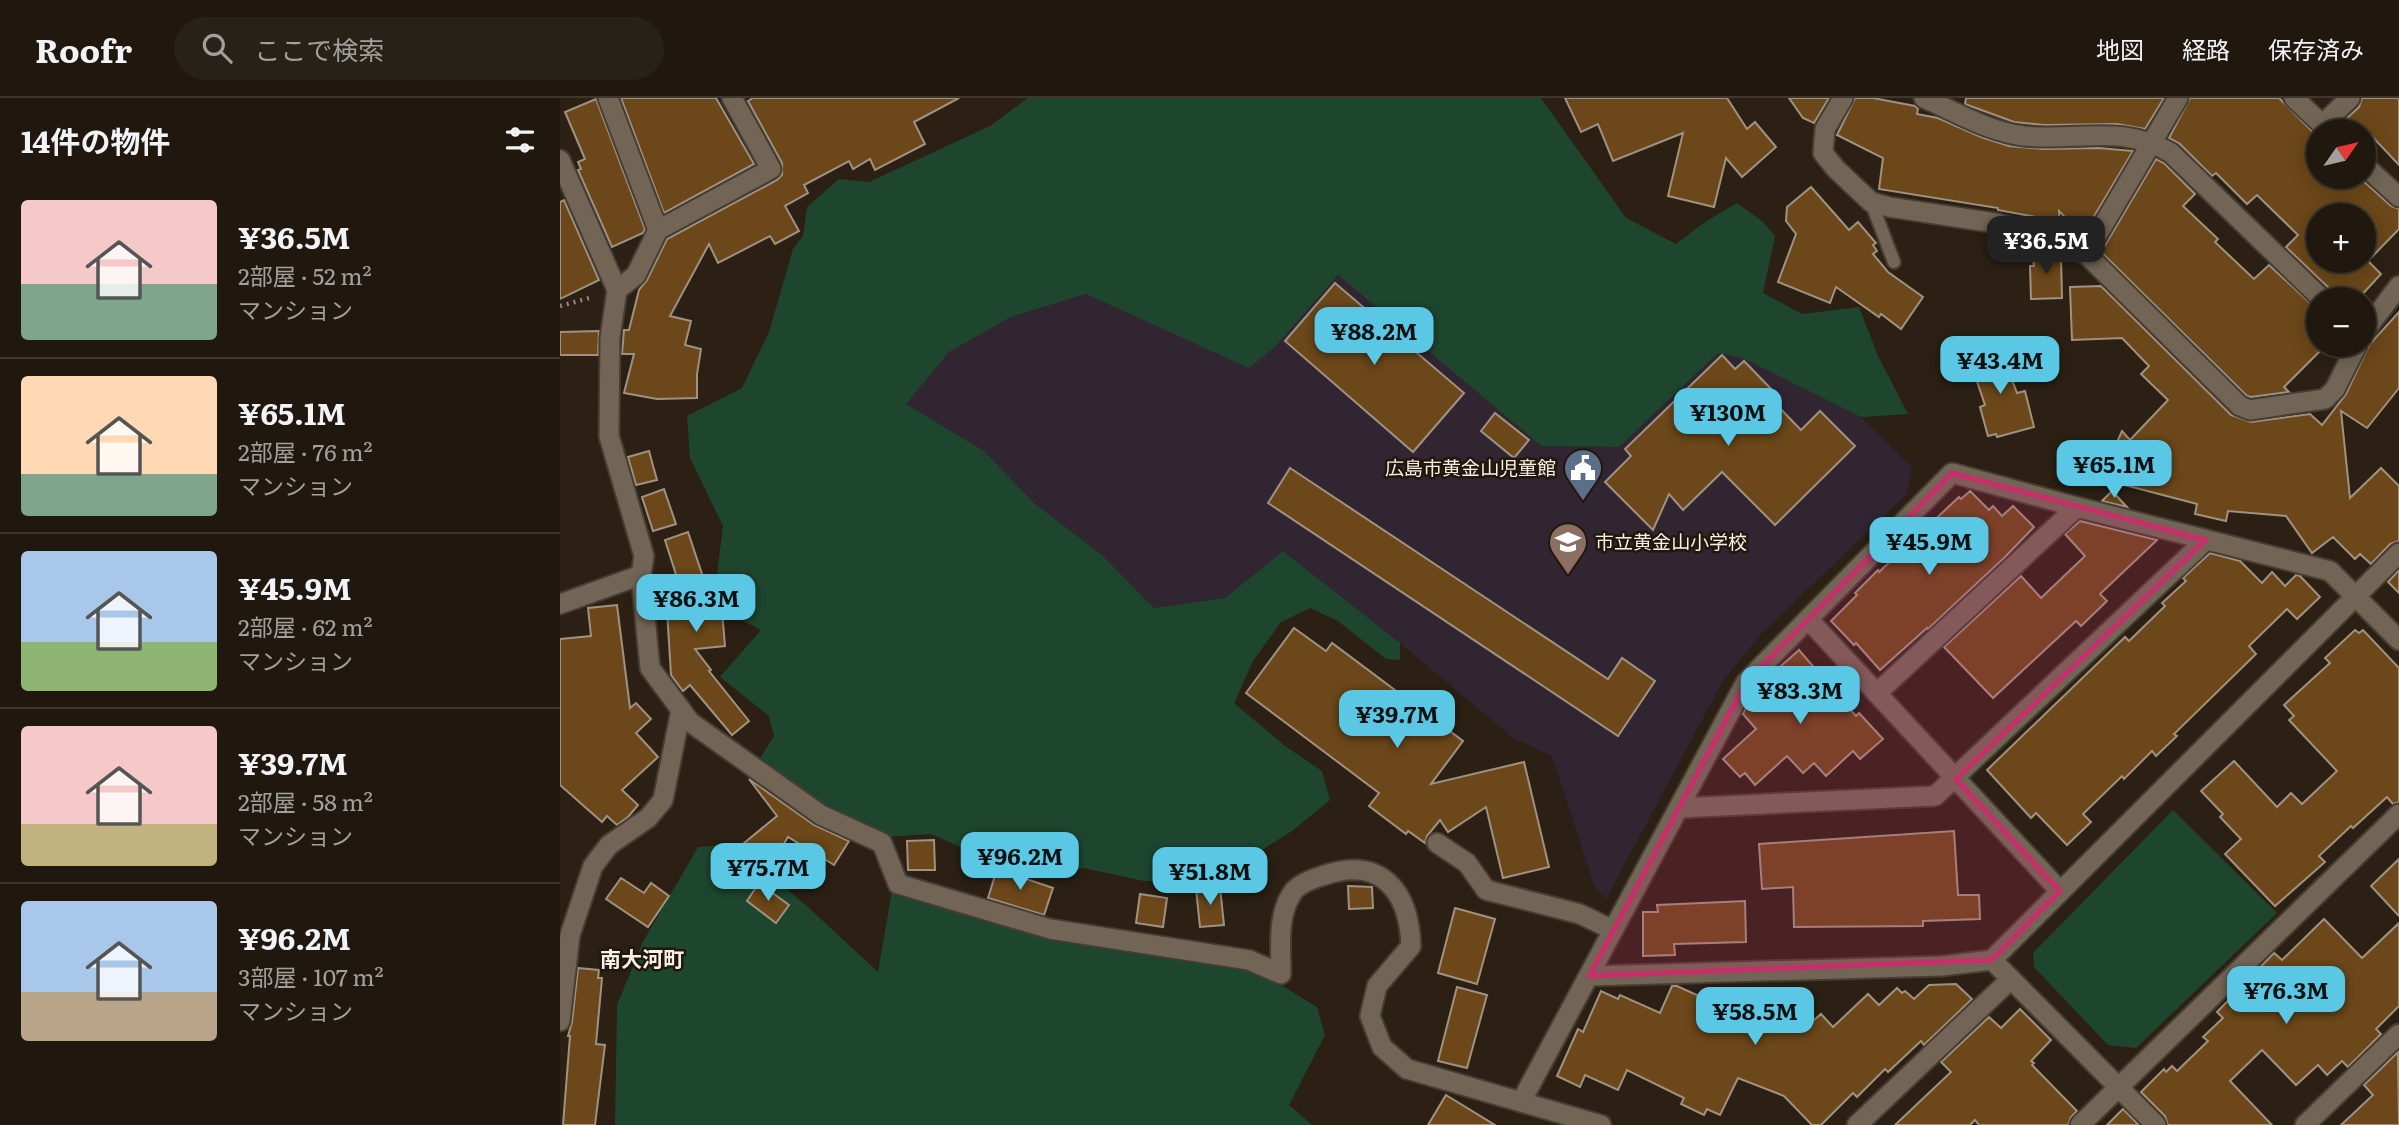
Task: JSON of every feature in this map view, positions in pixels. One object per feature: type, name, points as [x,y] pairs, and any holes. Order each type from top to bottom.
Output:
[{"type":"street","points":[[608,98],[658,230]]},
{"type":"street","points":[[618,290],[636,275],[658,230],[771,169],[732,98]]},
{"type":"street","points":[[1843,98],[1825,129],[1823,153],[1871,202],[1996,223],[2043,236],[2086,254],[2240,406],[2250,410],[2325,400],[2335,389],[2351,357]]},
{"type":"street","points":[[1924,98],[1993,129],[2024,136],[2123,135],[2153,142],[2171,153],[2310,287]]},
{"type":"street","points":[[2086,254],[2178,98]]},
{"type":"street","points":[[2294,98],[2316,119]]},
{"type":"street","points":[[2332,119],[2350,98]]},
{"type":"street","points":[[560,160],[618,290],[610,338],[609,436],[644,555],[641,575],[650,667],[690,722],[821,815],[882,843],[898,884],[1050,929],[1249,960],[1281,974],[1281,922],[1291,893],[1310,880],[1333,872],[1357,868],[1381,876],[1399,895],[1410,922],[1411,946],[1377,986],[1370,1016],[1382,1047],[1407,1069],[1601,1125]]},
{"type":"street","points":[[2376,176],[2399,197]]},
{"type":"street","points":[[2376,318],[2397,294]]},
{"type":"street","points":[[1521,1102],[1746,682],[1952,473],[2077,508],[2330,571],[2399,640]]},
{"type":"street","points":[[1877,693],[2077,508]]},
{"type":"street","points":[[1679,808],[1935,796],[2206,540]]},
{"type":"street","points":[[1589,976],[1942,965],[1992,960],[2399,553]]},
{"type":"street","points":[[560,604],[641,575]]},
{"type":"street","points":[[1808,618],[2060,891]]},
{"type":"street","points":[[560,1021],[570,935],[593,866],[609,845],[648,818],[663,800],[681,710]]},
{"type":"street","points":[[2080,1125],[2398,817]]},
{"type":"street","points":[[1437,843],[1467,863],[1486,890],[1580,914],[1613,930]]},
{"type":"street","points":[[1992,960],[2156,1125]]},
{"type":"street","points":[[1857,1125],[2011,979]]},
{"type":"street","points":[[2305,1125],[2399,1034]]},
{"type":"lane","points":[[1871,202],[1894,262]]},
{"type":"path","points":[[560,306],[618,290]]},
{"type":"highlighted area","points":[[1952,473],[2206,540],[1956,779],[2060,891],[1992,960],[1589,976],[1746,682]]},
{"type":"shaded area","name":"市立黄金山小学校","points":[[1338,275],[1541,446],[1619,447],[1718,353],[1742,358],[1861,417],[1912,467],[1907,494],[1763,632],[1724,679],[1606,899],[1595,888],[1552,756],[1513,738],[1400,643],[1283,551],[1225,598],[1154,608],[1102,555],[1034,503],[984,451],[905,404],[949,352],[1011,317],[1086,294],[1249,367],[1275,347]]},
{"type":"green space","points":[[1028,98],[1541,98],[1626,218],[1676,244],[1737,203],[1762,221],[1775,236],[1763,293],[1802,314],[1859,307],[1878,356],[1908,414],[1861,417],[1742,358],[1718,353],[1619,447],[1541,446],[1338,275],[1275,347],[1249,368],[1086,294],[1011,317],[949,352],[906,404],[984,451],[1034,503],[1102,555],[1154,608],[1225,598],[1283,551],[1400,643],[1400,660],[1386,659],[1338,621],[1310,608],[1281,622],[1253,661],[1234,703],[1285,746],[1322,771],[1330,800],[1292,831],[1241,863],[1198,880],[1144,881],[1084,868],[1052,876],[988,859],[931,834],[885,837],[826,810],[759,760],[774,736],[769,716],[720,677],[761,630],[742,620],[717,574],[723,526],[690,458],[687,416],[742,388],[769,332],[793,249],[803,236],[807,207],[839,179],[869,182],[990,126]]},
{"type":"green space","points":[[2173,810],[2277,913],[2136,1048],[2108,1045],[2034,967],[2033,953]]},
{"type":"green space","points":[[733,844],[808,907],[878,972],[892,891],[1253,968],[1317,1007],[1325,1035],[1289,1105],[1312,1125],[615,1125],[617,1005],[643,942],[698,847]]},
{"type":"building","points":[[621,98],[716,98],[754,164],[664,213]]},
{"type":"building","points":[[753,98],[959,98],[914,122],[925,144],[875,170],[870,159],[853,169],[849,161],[804,185],[808,193],[785,206],[799,231],[775,244],[770,236],[718,263],[709,244],[670,316],[691,321],[685,345],[701,349],[697,398],[657,399],[624,393],[634,354],[622,354],[624,330],[629,330],[639,290],[647,280],[667,239],[782,175],[782,163],[748,101]]},
{"type":"building","points":[[1565,98],[1727,98],[1747,129],[1755,122],[1776,147],[1742,177],[1726,158],[1714,207],[1668,196],[1683,133],[1613,161],[1598,124],[1581,132]]},
{"type":"building","points":[[1789,98],[1829,98],[1814,123],[1803,118]]},
{"type":"building","points":[[1855,98],[1873,98],[1915,106],[1918,109],[1917,114],[1938,118],[2009,146],[2133,151],[2083,235],[2059,211],[2060,230],[2037,222],[2036,217],[1998,208],[1879,189],[1883,158],[1837,135]]},
{"type":"building","points":[[1966,98],[2164,98],[2145,129],[2117,124],[2044,125],[2014,122],[1965,104]]},
{"type":"building","points":[[2190,98],[2279,98],[2306,125],[2306,189],[2372,189],[2391,206],[2399,209],[2399,229],[2376,253],[2376,203],[2306,203],[2306,266],[2286,247],[2298,235],[2257,195],[2247,204],[2216,173],[2212,176],[2180,144],[2169,138]]},
{"type":"building","points":[[2362,98],[2399,98],[2399,165],[2376,141],[2376,119],[2346,119],[2359,107]]},
{"type":"building","points":[[596,99],[645,229],[643,233],[612,247],[578,170],[581,169],[578,162],[585,159],[565,112]]},
{"type":"building","points":[[2156,159],[2164,163],[2195,194],[2183,206],[2218,239],[2215,242],[2254,279],[2269,265],[2306,299],[2306,357],[2314,357],[2284,387],[2289,392],[2247,396],[2101,252]]},
{"type":"building","points":[[1811,187],[1849,230],[1858,222],[1876,243],[1873,245],[1877,251],[1873,254],[1888,272],[1923,297],[1901,329],[1836,287],[1830,303],[1778,282],[1796,234],[1786,221],[1787,207]]},
{"type":"building","points":[[564,200],[599,280],[560,299],[560,202]]},
{"type":"building","points":[[2037,247],[2061,257],[2062,298],[2031,299],[2030,266],[2034,266],[2033,259],[2037,259]]},
{"type":"building","points":[[2376,269],[2381,274],[2369,287],[2328,287],[2313,273],[2376,273]]},
{"type":"building","points":[[1335,283],[1464,393],[1413,452],[1285,341]]},
{"type":"building","points":[[2101,286],[2231,415],[2251,422],[2310,414],[2322,425],[2346,394],[2363,357],[2376,357],[2376,337],[2399,312],[2399,388],[2367,428],[2341,411],[2350,498],[2381,468],[2399,486],[2399,541],[2390,544],[2371,564],[2360,554],[2355,559],[2333,537],[2312,553],[2286,516],[2228,511],[2226,521],[2195,514],[2197,504],[2098,478],[2104,456],[2107,457],[2109,448],[2114,449],[2122,431],[2130,440],[2168,400],[2141,374],[2149,366],[2122,338],[2072,340],[2070,287]]},
{"type":"building","points":[[599,331],[598,355],[560,355],[560,332]]},
{"type":"building","points":[[2000,347],[2017,393],[2025,391],[2034,427],[1997,437],[1996,434],[1988,436],[1980,407],[1985,405],[1969,358]]},
{"type":"building","points":[[1722,355],[1735,369],[1744,361],[1775,393],[1770,398],[1801,430],[1820,411],[1855,446],[1775,525],[1722,472],[1683,510],[1669,494],[1653,530],[1605,482],[1631,456],[1625,449]]},
{"type":"building","points":[[1495,413],[1529,440],[1514,458],[1481,431]]},
{"type":"building","points":[[649,451],[657,480],[636,485],[628,457]]},
{"type":"building","points":[[1290,468],[1608,679],[1622,658],[1655,681],[1618,736],[1268,503]]},
{"type":"building","points":[[664,489],[676,524],[653,531],[642,497]]},
{"type":"building","points":[[1970,491],[1989,510],[1993,506],[2002,516],[2013,506],[2034,527],[1928,629],[1880,670],[1856,643],[1854,645],[1831,621],[1878,570],[1879,572],[1959,497],[1961,499]]},
{"type":"building","points":[[2112,491],[2127,507],[2102,501]]},
{"type":"building","points":[[2080,521],[2157,540],[2100,594],[2107,601],[2081,626],[2076,621],[1993,698],[1944,647],[2021,576],[2041,598],[2085,556],[2065,534]]},
{"type":"building","points":[[688,532],[705,583],[705,611],[722,610],[725,646],[695,649],[749,721],[732,735],[690,685],[683,691],[671,675],[667,610],[670,614],[669,584],[679,584],[665,540]]},
{"type":"building","points":[[2210,553],[2240,561],[2262,583],[2272,572],[2285,586],[2296,575],[2300,576],[2320,597],[2297,619],[2287,609],[2249,646],[2256,654],[2174,734],[2177,736],[2156,756],[2152,751],[2083,814],[2091,822],[2067,845],[2036,813],[2031,818],[1987,770],[2125,637],[2129,641],[2165,606],[2162,603],[2186,581],[2183,578]]},
{"type":"building","points":[[2399,570],[2399,593],[2388,582]]},
{"type":"building","points":[[617,605],[630,708],[636,703],[651,719],[636,733],[658,757],[622,790],[638,805],[617,825],[607,816],[602,822],[560,785],[560,639],[591,636],[588,608]]},
{"type":"building","points":[[1294,628],[1326,651],[1332,643],[1463,741],[1431,784],[1524,762],[1549,867],[1503,878],[1486,807],[1448,832],[1440,820],[1427,836],[1425,843],[1408,831],[1406,834],[1369,806],[1379,793],[1246,693]]},
{"type":"building","points":[[2355,630],[2359,633],[2363,630],[2399,668],[2399,802],[2393,804],[2387,797],[2353,828],[2351,826],[2319,856],[2325,862],[2275,906],[2225,854],[2241,839],[2220,817],[2223,814],[2201,791],[2234,761],[2277,807],[2291,793],[2302,804],[2337,771],[2289,720],[2294,716],[2284,705],[2330,663],[2325,658]]},
{"type":"building","points":[[1799,650],[1816,673],[1856,716],[1859,713],[1883,739],[1860,759],[1853,751],[1826,776],[1814,763],[1803,773],[1787,756],[1755,785],[1745,773],[1740,777],[1723,759],[1756,729],[1743,714],[1745,709],[1778,680],[1772,674]]},
{"type":"building","points":[[749,779],[814,825],[849,841],[834,865],[788,837],[770,867],[738,848],[777,816]]},
{"type":"building","points":[[1954,831],[1958,895],[1979,895],[1980,919],[1923,921],[1923,926],[1794,927],[1793,887],[1762,889],[1759,844]]},
{"type":"building","points":[[934,840],[935,870],[908,870],[907,841]]},
{"type":"building","points":[[2399,859],[2399,916],[2371,886]]},
{"type":"building","points":[[997,869],[1053,888],[1044,915],[988,898]]},
{"type":"building","points":[[621,878],[644,893],[651,883],[669,896],[648,927],[606,899]]},
{"type":"building","points":[[759,883],[789,905],[776,923],[747,901]]},
{"type":"building","points":[[1348,886],[1372,887],[1373,908],[1349,909]]},
{"type":"building","points":[[1220,887],[1224,925],[1200,927],[1196,889]]},
{"type":"building","points":[[1140,894],[1167,898],[1163,927],[1136,923]]},
{"type":"building","points":[[1745,901],[1746,942],[1674,944],[1675,955],[1643,956],[1643,912],[1658,912],[1657,905]]},
{"type":"building","points":[[1455,908],[1495,919],[1477,984],[1438,973]]},
{"type":"building","points":[[2324,919],[2362,958],[2399,923],[2399,1006],[2376,1029],[2381,1034],[2348,1067],[2342,1061],[2327,1075],[2318,1065],[2296,1085],[2262,1050],[2230,1081],[2272,1125],[2168,1125],[2165,1116],[2141,1092],[2164,1069],[2166,1072],[2172,1066],[2177,1071],[2208,1041],[2203,1037],[2223,1018],[2217,1012],[2274,953],[2282,960]]},
{"type":"building","points":[[578,968],[599,970],[598,978],[602,978],[596,1044],[605,1045],[595,1125],[563,1125],[568,1036]]},
{"type":"building","points":[[1956,984],[1972,999],[1924,1045],[1921,1041],[1888,1072],[1885,1069],[1857,1097],[1853,1093],[1821,1125],[1812,1125],[1784,1096],[1738,1078],[1720,1115],[1707,1109],[1704,1115],[1681,1104],[1684,1098],[1627,1070],[1618,1090],[1585,1075],[1580,1087],[1557,1076],[1578,1029],[1583,1032],[1601,991],[1618,999],[1620,995],[1660,1013],[1672,986],[1677,986],[1732,1011],[1739,996],[1791,1023],[1804,1010],[1814,1020],[1821,1014],[1833,1027],[1868,994],[1879,1005],[1897,988],[1914,999],[1929,985]]},
{"type":"building","points":[[1457,987],[1487,995],[1467,1068],[1438,1061]]},
{"type":"building","points":[[2020,1009],[2051,1040],[2031,1061],[2077,1111],[2068,1125],[1979,1125],[1975,1120],[1970,1125],[1895,1125],[1951,1072],[1941,1062],[1989,1017],[2001,1028]]},
{"type":"building","points":[[2398,1052],[2399,1125],[2341,1125],[2373,1095],[2364,1085]]},
{"type":"building","points":[[1446,1095],[1495,1125],[1428,1125]]},
{"type":"building","points":[[2123,1109],[2139,1125],[2107,1125]]},
{"type":"place","name":"広島市黄金山児童館","points":[[1583,502]]},
{"type":"place","name":"市立黄金山小学校","points":[[1568,576]]},
{"type":"district","name":"南大河町","points":[[642,960]]}]
